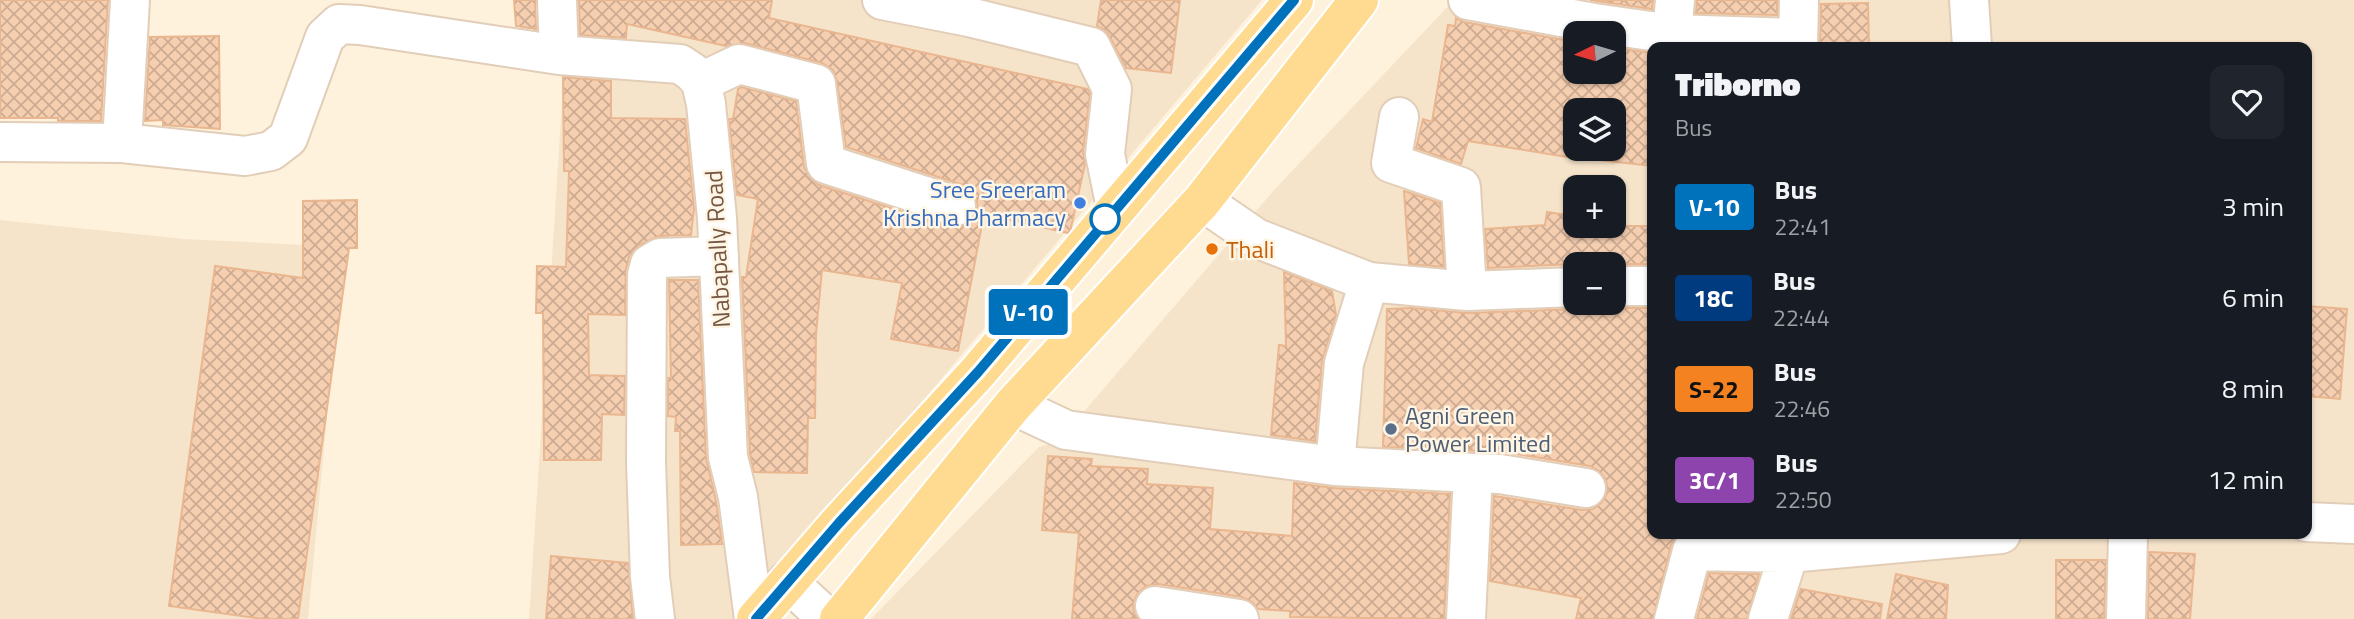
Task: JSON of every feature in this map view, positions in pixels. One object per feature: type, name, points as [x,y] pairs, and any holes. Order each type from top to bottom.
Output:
[{"type":"main road","points":[[755,619],[978,372],[1294,0]]},
{"type":"main road","points":[[839,619],[1013,405],[1202,201],[1359,0]]},
{"type":"street","points":[[122,143],[130,0]]},
{"type":"street","points":[[558,0],[559,55]]},
{"type":"street","points":[[882,0],[969,17],[1091,47],[1112,89],[1105,153],[1116,208]]},
{"type":"street","points":[[1468,0],[1594,23],[1674,17],[1793,42]]},
{"type":"street","points":[[1798,42],[1799,0]]},
{"type":"street","points":[[1969,0],[1972,42]]},
{"type":"street","points":[[0,142],[122,143],[245,156],[271,151],[288,138],[325,37],[340,24],[360,25],[559,55],[680,64],[701,82],[739,64],[816,84],[826,164],[956,206]]},
{"type":"street","name":"Nabapally Road","points":[[701,82],[706,104],[719,256],[728,457],[738,497],[755,619]]},
{"type":"street","points":[[1399,117],[1391,163],[1461,187],[1467,290]]},
{"type":"street","points":[[1202,201],[1256,238],[1369,282],[1467,290],[1563,287]]},
{"type":"street","points":[[655,619],[650,577],[646,462],[647,275],[650,264],[660,258],[719,256]]},
{"type":"street","points":[[1335,466],[1344,363],[1369,282]]},
{"type":"street","points":[[1626,286],[1647,286]]},
{"type":"street","points":[[1013,405],[1066,430],[1335,466],[1500,474],[1587,488]]},
{"type":"street","points":[[1465,619],[1473,473]]},
{"type":"street","points":[[2312,523],[2354,524]]},
{"type":"street","points":[[1674,619],[1692,551],[1881,539]]},
{"type":"street","points":[[2126,619],[2128,539]]},
{"type":"street","points":[[1768,619],[1791,543]]},
{"type":"street","points":[[787,581],[828,619]]},
{"type":"street","points":[[1155,606],[1239,619]]},
{"type":"shaded area","points":[[574,0],[1262,0],[738,619],[529,619],[568,8]]},
{"type":"shaded area","points":[[1454,0],[1971,0],[1972,42],[1647,42],[1647,539],[2312,539],[2312,534],[2354,531],[2354,619],[1482,619],[1478,462],[1081,415],[1275,189]]},
{"type":"shaded area","points":[[1980,0],[2354,0],[2354,517],[2312,516],[2312,42],[1982,42]]},
{"type":"shaded area","points":[[0,220],[184,239],[343,247],[308,619],[0,619]]},
{"type":"shaded area","points":[[1069,438],[1451,484],[1454,619],[871,619],[1039,447]]},
{"type":"building","points":[[0,0],[108,0],[101,121],[0,118]]},
{"type":"building","points":[[514,0],[535,0],[536,29],[516,26]]},
{"type":"building","points":[[579,0],[772,0],[769,18],[1088,89],[1090,93],[1083,152],[1085,164],[1071,228],[1068,233],[984,214],[958,351],[891,339],[902,283],[822,270],[816,334],[815,418],[808,418],[807,473],[754,472],[750,454],[742,277],[746,277],[758,199],[737,195],[729,119],[733,119],[738,89],[741,87],[796,101],[804,167],[810,178],[819,185],[950,227],[961,227],[971,222],[977,212],[977,201],[972,191],[963,185],[846,147],[837,81],[833,70],[822,63],[745,43],[726,46],[627,24],[626,38],[580,35]]},
{"type":"building","points":[[1101,0],[1180,0],[1171,73],[1126,68],[1110,37],[1105,30],[1097,26]]},
{"type":"building","points":[[1590,0],[1653,0],[1652,9]]},
{"type":"building","points":[[1697,0],[1777,0],[1777,15],[1696,13]]},
{"type":"building","points":[[1868,3],[1869,42],[1820,42],[1821,4]]},
{"type":"building","points":[[1456,18],[1464,22],[1563,40],[1563,84],[1626,84],[1626,50],[1647,52],[1647,165],[1606,161],[1626,161],[1626,98],[1563,98],[1563,156],[1468,141],[1461,164],[1416,148],[1423,119],[1432,122],[1448,25],[1455,26]]},
{"type":"building","points":[[219,36],[220,129],[163,125],[163,120],[145,121],[150,37]]},
{"type":"building","points":[[563,77],[611,81],[611,118],[685,119],[694,209],[691,235],[659,236],[639,245],[629,257],[626,269],[625,315],[588,314],[589,375],[625,376],[624,415],[602,414],[601,460],[544,460],[543,313],[536,313],[537,266],[566,267],[569,171],[564,171]]},
{"type":"building","points":[[1404,191],[1440,203],[1444,267],[1409,264]]},
{"type":"building","points":[[357,200],[357,248],[349,248],[298,619],[263,619],[169,606],[215,266],[303,278],[303,201]]},
{"type":"building","points":[[1547,212],[1563,214],[1563,238],[1626,238],[1626,226],[1647,226],[1647,264],[1626,264],[1626,252],[1563,252],[1563,265],[1488,268],[1485,229],[1545,225]]},
{"type":"building","points":[[1284,272],[1332,291],[1336,315],[1322,361],[1315,441],[1271,435],[1279,345],[1286,346]]},
{"type":"building","points":[[669,280],[698,280],[706,458],[722,544],[681,545],[680,431],[675,431],[676,417],[668,416],[668,378],[671,378]]},
{"type":"building","points":[[2312,306],[2347,309],[2340,399],[2312,397]]},
{"type":"building","points":[[1412,308],[1468,313],[1563,309],[1563,315],[1626,315],[1626,308],[1647,308],[1647,539],[1675,539],[1671,545],[1653,619],[1576,619],[1581,598],[1490,581],[1494,496],[1582,510],[1593,509],[1602,502],[1608,491],[1606,480],[1599,471],[1590,466],[1504,452],[1383,447],[1387,309]]},
{"type":"building","points":[[1048,456],[1092,459],[1091,466],[1148,469],[1147,484],[1213,488],[1210,529],[1292,536],[1294,483],[1334,488],[1450,494],[1444,619],[1290,617],[1290,611],[1258,609],[1242,597],[1158,584],[1146,586],[1138,593],[1133,603],[1138,619],[1072,619],[1079,533],[1042,530]]},
{"type":"building","points":[[2149,552],[2195,554],[2190,619],[2148,619]]},
{"type":"building","points":[[551,556],[628,563],[633,619],[546,619]]},
{"type":"building","points":[[2056,560],[2106,560],[2104,619],[2056,619]]},
{"type":"building","points":[[1709,573],[1759,574],[1747,619],[1697,619]]},
{"type":"building","points":[[1896,574],[1948,585],[1946,619],[1887,619]]},
{"type":"building","points":[[1801,589],[1882,604],[1880,619],[1791,619]]},
{"type":"bus line","name":"V-10","points":[[756,619],[839,523],[978,372],[1105,219],[1294,0]]},
{"type":"place","name":"Sree Sreeram Krishna Pharmacy","points":[[1080,203]]},
{"type":"place","name":"Thali","points":[[1212,249]]},
{"type":"place","name":"Agni Green Power Limited","points":[[1391,429]]}]
